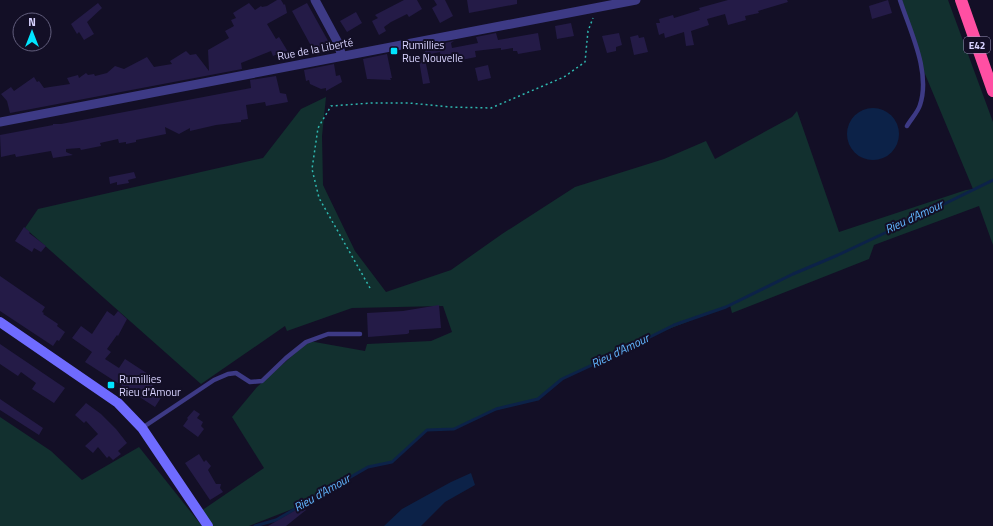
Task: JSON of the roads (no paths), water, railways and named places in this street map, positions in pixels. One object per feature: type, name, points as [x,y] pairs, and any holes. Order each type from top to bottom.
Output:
[{"type":"highway","name":"E42","points":[[961,0],[993,91]]},
{"type":"street","points":[[314,0],[337,42],[342,56]]},
{"type":"street","name":"Rue de la Liberté","points":[[0,122],[636,0]]},
{"type":"street","points":[[0,322],[118,403],[142,428],[208,526]]},
{"type":"lane","points":[[900,0],[920,62],[923,86],[920,106],[907,126]]},
{"type":"lane","points":[[142,428],[214,380],[228,374],[236,373],[250,382],[262,381],[286,358],[306,342],[328,334],[360,334]]},
{"type":"water","points":[[868,108],[878,108],[892,115],[899,129],[899,139],[892,153],[878,160],[868,160],[858,156],[851,149],[847,139],[847,129],[851,119],[858,112]]},
{"type":"water","points":[[471,473],[475,485],[445,502],[421,526],[384,526],[402,509],[451,482]]},
{"type":"waterway","name":"Rieu d'Amour","points":[[255,526],[276,520],[368,467],[392,462],[427,430],[454,429],[496,409],[538,399],[562,379],[674,325],[726,307],[793,274],[889,231],[993,180]]},
{"type":"place","name":"Rumillies Rue Nouvelle","points":[[394,51]]},
{"type":"place","name":"Rumillies Rieu d'Amour","points":[[111,385]]}]
